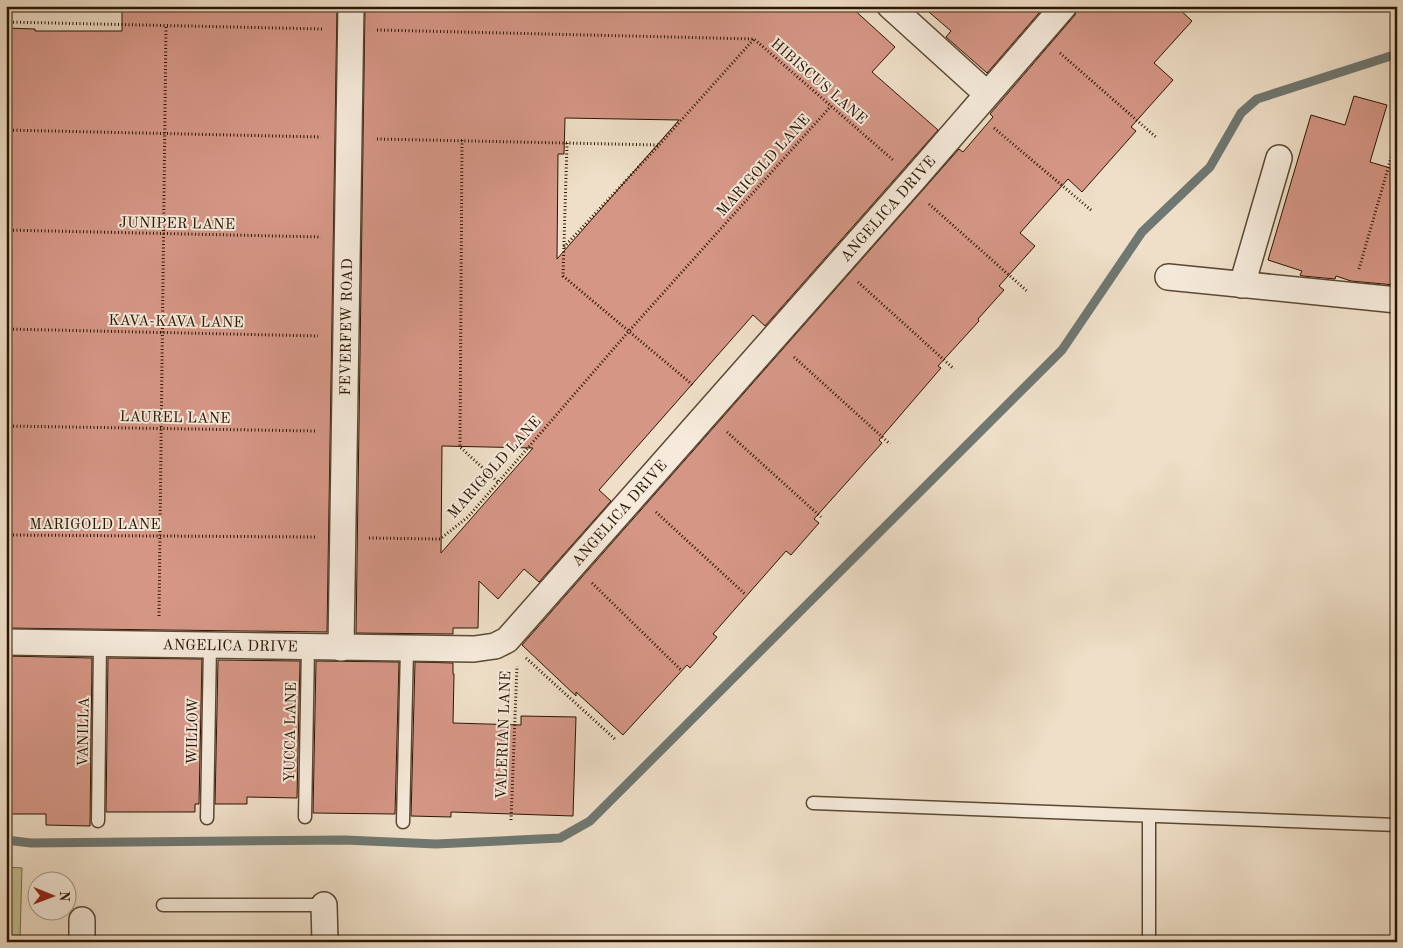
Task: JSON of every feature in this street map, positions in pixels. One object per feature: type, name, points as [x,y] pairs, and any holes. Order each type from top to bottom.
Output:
[{"type":"street","name":"ANGELICA DRIVE","points":[[6,642],[341,648],[485,649],[495,646],[512,646],[574,564],[1064,6]]},
{"type":"street","points":[[893,7],[980,102]]},
{"type":"street","name":"FEVERFEW ROAD","points":[[341,648],[351,18]]},
{"type":"street","points":[[1242,285],[1279,158]]},
{"type":"street","points":[[1168,277],[1397,300]]},
{"type":"street","points":[[324,905],[325,942]]},
{"type":"lane","name":"VANILLA","points":[[98,821],[100,643]]},
{"type":"lane","name":"WILLOW","points":[[207,818],[210,645]]},
{"type":"lane","name":"YUCCA LANE","points":[[305,817],[308,647]]},
{"type":"lane","points":[[403,822],[407,648]]},
{"type":"lane","points":[[813,803],[1397,825]]},
{"type":"lane","points":[[1149,816],[1149,942]]},
{"type":"lane","points":[[163,905],[324,905]]},
{"type":"path","name":"HIBISCUS LANE","points":[[6,22],[166,26],[351,18],[754,39],[831,106],[1028,292]]},
{"type":"path","points":[[159,644],[166,26]]},
{"type":"path","points":[[1039,35],[1157,138]]},
{"type":"path","points":[[564,247],[754,39]]},
{"type":"path","points":[[980,102],[1091,210]]},
{"type":"path","name":"MARIGOLD LANE","points":[[6,535],[440,539],[468,517],[629,331],[831,106]]},
{"type":"path","points":[[1351,296],[1397,137]]},
{"type":"path","points":[[462,140],[460,448],[498,482]]},
{"type":"path","points":[[567,143],[563,276],[629,331],[711,408],[821,517]]},
{"type":"path","name":"JUNIPER LANE","points":[[6,230],[347,238]]},
{"type":"path","points":[[838,264],[954,369]]},
{"type":"path","name":"KAVA-KAVA LANE","points":[[6,329],[345,337]]},
{"type":"path","points":[[773,338],[890,444]]},
{"type":"path","name":"LAUREL LANE","points":[[6,426],[344,432]]},
{"type":"path","points":[[636,494],[746,595]]},
{"type":"path","points":[[574,564],[681,670]]},
{"type":"path","points":[[512,646],[616,740]]},
{"type":"path","name":"VALERIAN LANE","points":[[512,646],[512,820]]},
{"type":"green space","points":[[6,867],[22,868],[20,940],[6,940]]},
{"type":"building","points":[[122,6],[337,6],[327,632],[6,628],[6,28],[35,29],[35,31],[122,31]]},
{"type":"building","points":[[365,6],[850,6],[895,47],[872,72],[938,130],[765,326],[753,315],[599,490],[611,501],[539,582],[524,569],[498,599],[479,581],[478,628],[453,628],[453,634],[356,633]],"holes":[[[565,118],[679,120],[557,259],[558,154],[564,154]],[[442,446],[533,448],[441,553]]]},
{"type":"building","points":[[922,6],[1045,6],[987,73],[946,37],[951,31]]},
{"type":"building","points":[[1078,6],[1176,6],[1192,21],[1154,63],[1173,80],[1131,127],[1136,131],[1082,192],[1068,179],[1020,233],[1035,246],[999,286],[1004,290],[938,366],[941,368],[879,440],[882,443],[814,519],[819,523],[791,555],[786,551],[713,634],[717,637],[690,668],[687,665],[623,735],[576,692],[576,696],[522,645],[959,149],[963,152],[993,117],[990,114],[1075,15]]},
{"type":"building","points":[[1354,96],[1387,105],[1370,162],[1397,170],[1397,279],[1395,285],[1351,281],[1336,276],[1335,279],[1303,276],[1300,275],[1302,271],[1268,260],[1311,115],[1345,125]]},
{"type":"building","points":[[6,656],[92,658],[90,826],[46,825],[46,814],[6,814]]},
{"type":"building","points":[[108,658],[202,659],[199,804],[195,804],[195,812],[106,812]]},
{"type":"building","points":[[218,660],[300,661],[297,798],[247,797],[247,804],[215,804]]},
{"type":"building","points":[[316,661],[399,662],[395,814],[313,813]]},
{"type":"building","points":[[415,662],[453,663],[453,723],[521,725],[521,716],[576,717],[573,816],[451,812],[451,817],[411,816]]},
{"type":"waterway","points":[[6,840],[31,843],[345,840],[436,844],[560,838],[590,821],[1062,350],[1142,232],[1210,167],[1241,113],[1257,99],[1397,54]]}]
